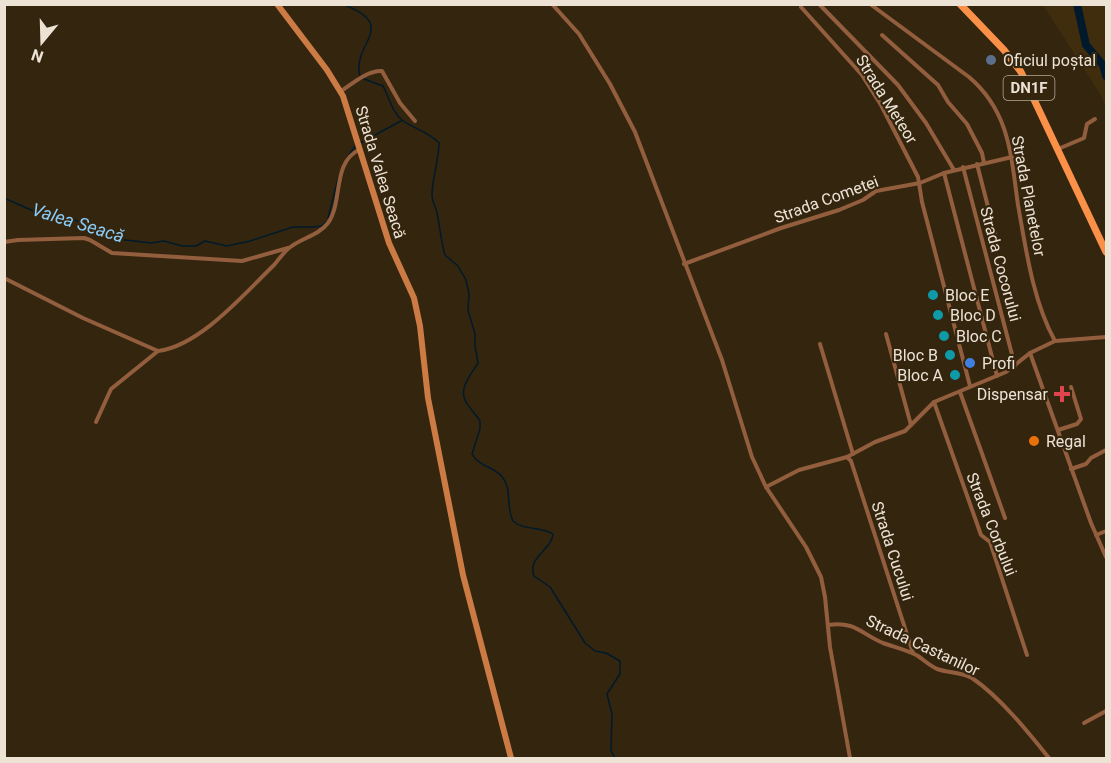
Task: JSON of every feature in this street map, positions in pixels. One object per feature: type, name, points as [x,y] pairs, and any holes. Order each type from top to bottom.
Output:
[{"type":"main road","name":"Strada Valea Seacă","points":[[277,4],[327,70],[340,92],[389,243],[416,304],[434,432],[463,574],[511,759]]},
{"type":"main road","name":"DN1F","points":[[960,4],[1016,64],[1025,79],[1107,252]]},
{"type":"street","points":[[552,4],[579,34],[610,84],[635,132],[684,264],[723,360],[752,458],[765,487],[806,547],[821,578],[830,647],[850,759]]},
{"type":"street","points":[[819,4],[898,85],[926,123],[954,170]]},
{"type":"street","name":"Strada Planetelor","points":[[870,4],[984,90],[996,111],[1009,143],[1036,296],[1043,320],[1055,341]]},
{"type":"street","name":"Strada Meteor","points":[[801,8],[862,75],[899,138],[918,177],[919,190],[970,386]]},
{"type":"street","points":[[882,35],[938,85],[948,102],[967,124],[982,153],[984,163]]},
{"type":"street","points":[[340,92],[364,76],[378,70],[384,72],[400,103],[415,121]]},
{"type":"street","points":[[1058,150],[1084,138],[1087,124],[1095,119]]},
{"type":"street","points":[[4,243],[18,240],[84,238],[112,253],[242,261],[289,248],[315,233],[329,221],[345,167],[350,156],[360,149]]},
{"type":"street","name":"Strada Cometei","points":[[684,264],[839,210],[863,200],[876,191],[920,183],[944,172],[1012,157]]},
{"type":"street","name":"Strada Cocorului","points":[[977,164],[997,242]]},
{"type":"street","name":"Strada Cocorului","points":[[963,168],[1015,366]]},
{"type":"street","points":[[944,172],[997,376]]},
{"type":"street","points":[[96,422],[111,389],[158,351],[194,336],[217,319],[289,248]]},
{"type":"street","points":[[4,278],[83,318],[158,351]]},
{"type":"street","points":[[886,334],[911,426]]},
{"type":"street","points":[[765,487],[799,470],[847,457],[875,442],[905,431],[934,402],[997,376],[1015,366],[1030,353],[1055,341],[1107,337]]},
{"type":"street","points":[[820,344],[853,454]]},
{"type":"street","points":[[1030,353],[1096,535],[1107,557]]},
{"type":"street","points":[[1058,430],[1077,424],[1081,419],[1071,387]]},
{"type":"street","points":[[960,392],[1005,518]]},
{"type":"street","name":"Strada Corbului","points":[[934,402],[981,535],[990,542],[1027,655]]},
{"type":"street","points":[[1071,468],[1086,464],[1091,458],[1107,450]]},
{"type":"street","name":"Strada Cucului","points":[[847,457],[858,482],[913,654]]},
{"type":"street","points":[[1096,535],[1107,531]]},
{"type":"street","name":"Strada Castanilor","points":[[828,625],[853,626],[874,639],[913,654],[932,667],[965,675],[974,680],[1003,707],[1049,759]]},
{"type":"street","points":[[1084,723],[1107,711]]},
{"type":"shaded area","points":[[1043,5],[1106,5],[1106,109],[1102,97]]},
{"type":"waterway","name":"Valea Seacă","points":[[342,4],[359,12],[368,20],[371,28],[359,64],[360,76]]},
{"type":"waterway","points":[[1077,4],[1086,45],[1103,65],[1106,76]]},
{"type":"waterway","points":[[364,79],[383,86],[399,117],[439,143],[432,198],[445,255],[458,266],[466,280],[469,294],[468,310],[475,334],[478,363],[467,380],[464,390],[466,403],[480,421],[480,429],[472,454],[479,462],[496,471],[503,478],[513,521],[522,526],[553,534],[549,545],[534,564],[534,576],[550,587],[585,643],[595,651],[606,653],[620,661],[620,674],[607,694],[612,714],[611,751],[615,758]]},
{"type":"waterway","name":"Valea Seacă","points":[[360,143],[401,121]]},
{"type":"waterway","name":"Valea Seacă","points":[[347,158],[356,145]]},
{"type":"waterway","name":"Valea Seacă","points":[[328,218],[338,179]]},
{"type":"waterway","name":"Valea Seacă","points":[[4,198],[47,217],[85,223],[117,239],[151,243],[164,241],[182,246],[196,246],[205,241],[227,246],[293,227],[322,226],[326,222]]},
{"type":"place","name":"Oficiul poștal","points":[[991,60]]},
{"type":"place","name":"Bloc E","points":[[933,295]]},
{"type":"place","name":"Bloc D","points":[[938,315]]},
{"type":"place","name":"Bloc C","points":[[944,336]]},
{"type":"place","name":"Bloc B","points":[[950,355]]},
{"type":"place","name":"Profi","points":[[970,363]]},
{"type":"place","name":"Bloc A","points":[[955,375]]},
{"type":"place","name":"Dispensar","points":[[1062,394]]},
{"type":"place","name":"Regal","points":[[1034,441]]}]
